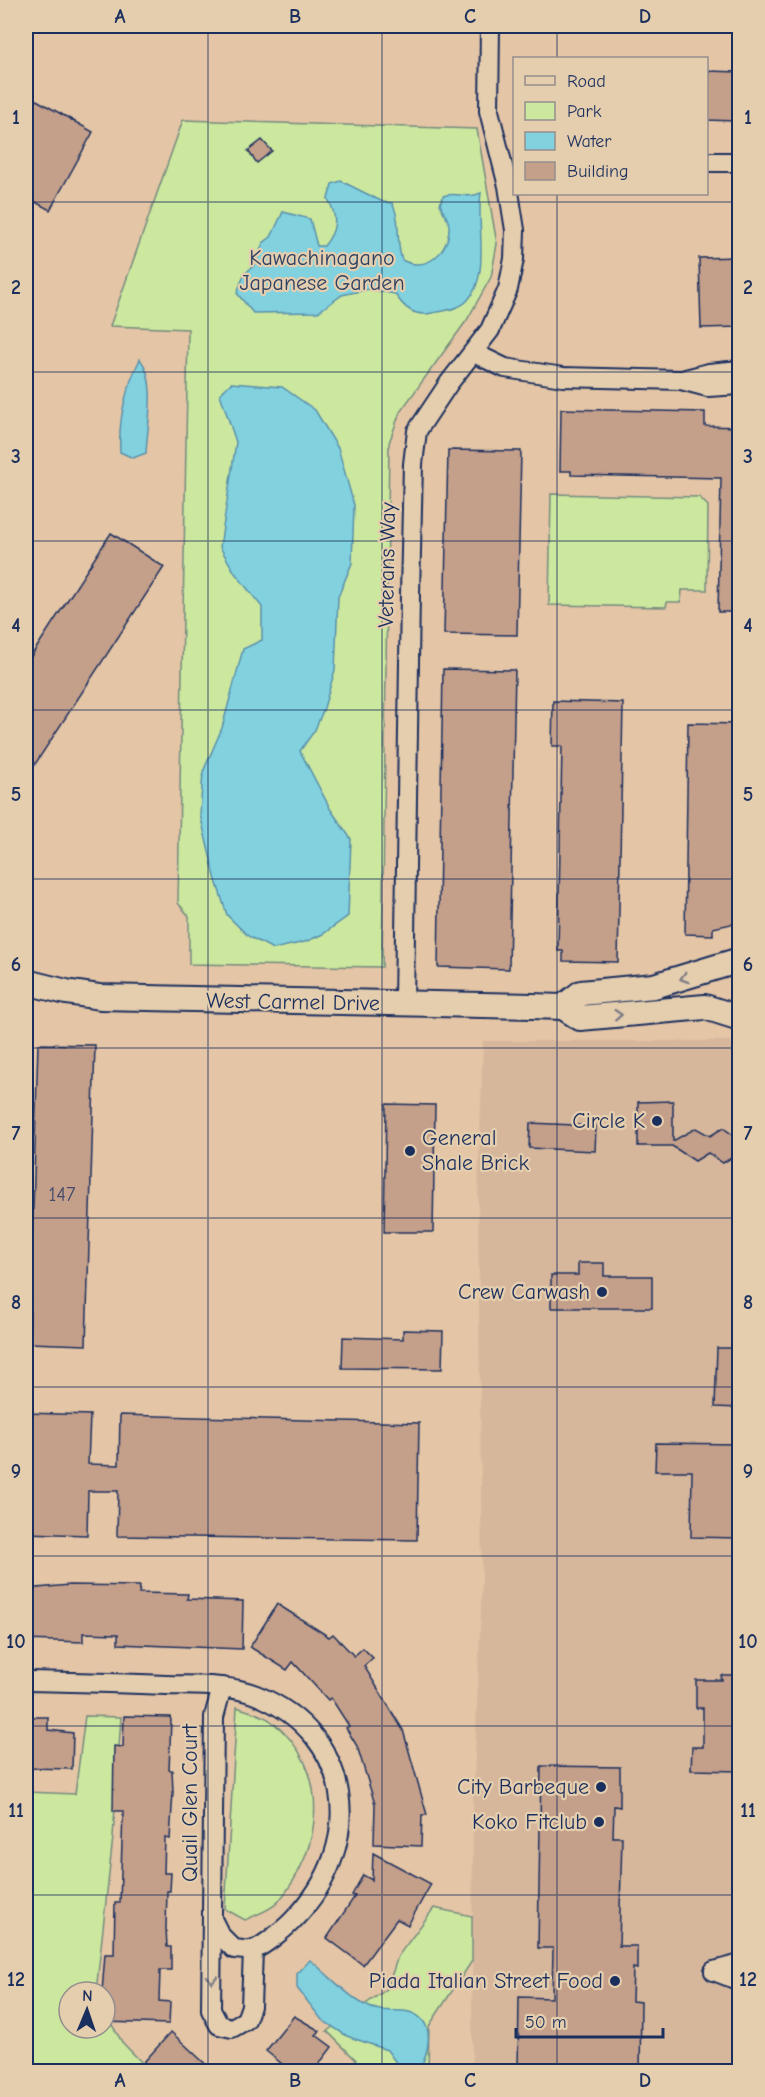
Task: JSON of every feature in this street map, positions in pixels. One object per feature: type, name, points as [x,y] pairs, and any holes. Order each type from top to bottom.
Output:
[{"type":"street","name":"Veterans Way","points":[[404,1003],[413,464],[417,431],[449,383],[474,353],[496,318],[508,289],[514,259],[515,230],[509,158],[489,111],[490,26]]},
{"type":"street","points":[[708,162],[740,162]]},
{"type":"street","points":[[474,353],[505,368],[563,377],[681,380],[708,387],[740,385]]},
{"type":"street","points":[[681,380],[709,373],[740,370]]},
{"type":"street","points":[[563,1007],[580,993],[654,986],[740,960]]},
{"type":"street","name":"West Carmel Drive","points":[[26,982],[66,992],[100,997],[563,1007],[580,1018],[651,1013],[689,1006],[718,1009],[740,1018]]},
{"type":"street","points":[[26,1681],[222,1687],[255,1695],[284,1709],[309,1729],[328,1756],[337,1784],[341,1814],[339,1835],[329,1872],[311,1901],[288,1925],[253,1950],[234,1948],[220,1935],[213,1921]]},
{"type":"street","name":"Quail Glen Court","points":[[222,1687],[214,1717],[211,2010],[219,2025],[232,2028],[246,2020],[251,2006],[253,1950]]},
{"type":"street","points":[[740,1964],[714,1971],[740,1981]]},
{"type":"shaded area","points":[[483,1041],[730,1041],[740,1052],[739,2071],[472,2072],[473,1806],[482,1583],[478,1196]]},
{"type":"green space","name":"Kawachinagano Japanese Garden","points":[[183,120],[477,129],[497,244],[491,277],[467,320],[400,412],[389,443],[382,967],[189,964],[189,916],[178,903],[188,329],[110,326]]},
{"type":"green space","points":[[551,494],[699,497],[708,506],[707,590],[682,590],[681,602],[667,602],[666,607],[549,605]]},
{"type":"green space","points":[[237,1707],[271,1721],[291,1740],[304,1762],[312,1785],[315,1809],[312,1833],[305,1858],[293,1881],[275,1905],[245,1920],[225,1909]]},
{"type":"green space","points":[[85,1716],[121,1717],[113,1837],[97,1980],[57,1980],[57,2040],[117,2040],[117,2033],[122,2042],[150,2071],[26,2072],[26,1792],[75,1794]]},
{"type":"green space","points":[[434,1908],[472,1916],[472,1961],[429,2026],[428,2071],[350,2071],[356,2060],[327,2031],[387,1989],[398,1956]]},
{"type":"water","points":[[341,181],[383,202],[392,203],[397,217],[402,260],[419,264],[434,258],[445,245],[449,226],[440,204],[443,196],[453,194],[470,196],[481,193],[481,264],[479,278],[467,301],[451,309],[420,314],[406,307],[395,294],[369,289],[342,295],[318,312],[253,313],[237,293],[244,275],[255,264],[263,243],[271,237],[283,212],[310,219],[317,246],[324,246],[332,234],[335,223],[328,199],[332,184]]},
{"type":"water","points":[[140,359],[149,379],[149,417],[146,453],[133,458],[120,452],[120,428],[127,393]]},
{"type":"water","points":[[231,383],[282,387],[315,410],[338,448],[354,505],[352,563],[338,597],[335,670],[315,730],[300,751],[331,810],[351,839],[348,916],[323,934],[305,942],[273,949],[248,936],[227,915],[200,814],[203,772],[222,728],[243,649],[262,640],[262,607],[235,573],[220,547],[236,442],[220,394]]},
{"type":"water","points":[[310,1960],[363,2004],[384,2011],[407,2011],[420,2018],[428,2031],[428,2046],[420,2069],[411,2070],[397,2064],[387,2050],[347,2036],[322,2020],[297,1988],[297,1974]]},
{"type":"building","points":[[709,71],[738,72],[736,121],[708,120]]},
{"type":"building","points":[[26,94],[93,132],[50,210],[26,197]]},
{"type":"building","points":[[262,140],[272,151],[257,163],[248,151]]},
{"type":"building","points":[[740,257],[740,327],[701,328],[699,258]]},
{"type":"building","points":[[561,409],[705,412],[705,426],[740,427],[740,612],[718,612],[721,478],[571,475],[571,471],[560,471]]},
{"type":"building","points":[[448,450],[521,451],[517,635],[444,634]]},
{"type":"building","points":[[111,533],[164,567],[26,778],[26,664]]},
{"type":"building","points":[[443,669],[515,670],[509,969],[438,967]]},
{"type":"building","points":[[553,701],[623,703],[618,962],[563,961],[563,951],[558,951],[562,746],[552,746]]},
{"type":"building","points":[[688,723],[740,724],[740,922],[713,928],[713,935],[685,934]]},
{"type":"building","points":[[38,1044],[95,1045],[86,1345],[29,1343]]},
{"type":"building","points":[[673,1101],[673,1141],[696,1128],[710,1136],[723,1128],[740,1140],[740,1152],[723,1163],[708,1153],[695,1161],[672,1146],[638,1146],[638,1102]]},
{"type":"building","name":"General Shale Brick","points":[[386,1104],[435,1105],[433,1232],[384,1232]]},
{"type":"building","points":[[530,1123],[596,1126],[595,1151],[529,1148]]},
{"type":"building","name":"Crew Carwash","points":[[578,1263],[604,1263],[604,1276],[652,1276],[652,1308],[551,1308],[551,1275],[578,1275]]},
{"type":"building","points":[[403,1330],[443,1331],[442,1369],[342,1368],[343,1337],[403,1339]]},
{"type":"building","points":[[717,1348],[740,1348],[740,1408],[715,1407]]},
{"type":"building","points":[[26,1413],[90,1415],[88,1464],[119,1465],[120,1415],[419,1423],[417,1540],[117,1536],[118,1491],[88,1491],[87,1535],[26,1533]]},
{"type":"building","points":[[656,1443],[740,1444],[739,1538],[691,1537],[692,1471],[655,1471]]},
{"type":"building","points":[[70,1585],[140,1586],[139,1593],[188,1594],[187,1599],[243,1601],[242,1649],[118,1644],[118,1634],[83,1633],[83,1642],[26,1640],[26,1589]]},
{"type":"building","points":[[277,1604],[329,1637],[333,1634],[354,1656],[363,1648],[373,1658],[364,1666],[403,1730],[427,1815],[422,1815],[421,1846],[374,1844],[375,1804],[357,1746],[346,1728],[349,1726],[331,1698],[328,1700],[293,1662],[287,1670],[250,1647]]},
{"type":"building","points":[[721,1675],[740,1675],[740,1771],[691,1770],[692,1747],[703,1747],[703,1708],[696,1708],[696,1680],[722,1680]]},
{"type":"building","points":[[124,1716],[170,1717],[169,1770],[172,1770],[173,1792],[170,1839],[165,1838],[164,1873],[171,1873],[170,1891],[167,1891],[166,1928],[167,1947],[171,1947],[171,1970],[160,1970],[159,2001],[170,2002],[169,2024],[117,2022],[117,1980],[103,1980],[105,1954],[114,1954],[115,1903],[120,1903],[123,1811],[113,1811],[114,1746],[123,1747]]},
{"type":"building","points":[[28,1717],[48,1717],[48,1730],[73,1733],[72,1769],[27,1768]]},
{"type":"building","points":[[541,1766],[620,1767],[620,1807],[614,1806],[613,1837],[622,1837],[619,1946],[637,1946],[637,1969],[633,1968],[632,2001],[641,2002],[640,2072],[518,2072],[519,1997],[552,1998],[553,1948],[538,1948]]},
{"type":"building","points":[[373,1853],[431,1884],[408,1925],[397,1919],[363,1965],[327,1938],[355,1896],[352,1895],[363,1875],[372,1880]]},
{"type":"building","points":[[294,2016],[320,2031],[316,2035],[332,2047],[313,2072],[292,2072],[266,2051]]},
{"type":"building","points":[[171,2032],[184,2044],[214,2072],[135,2072]]},
{"type":"place","name":"Circle K","points":[[657,1121]]},
{"type":"place","name":"General Shale Brick","points":[[410,1151]]},
{"type":"place","name":"Crew Carwash","points":[[602,1292]]},
{"type":"place","name":"City Barbeque","points":[[601,1787]]},
{"type":"place","name":"Koko Fitclub","points":[[599,1822]]},
{"type":"place","name":"Piada Italian Street Food","points":[[615,1981]]}]
